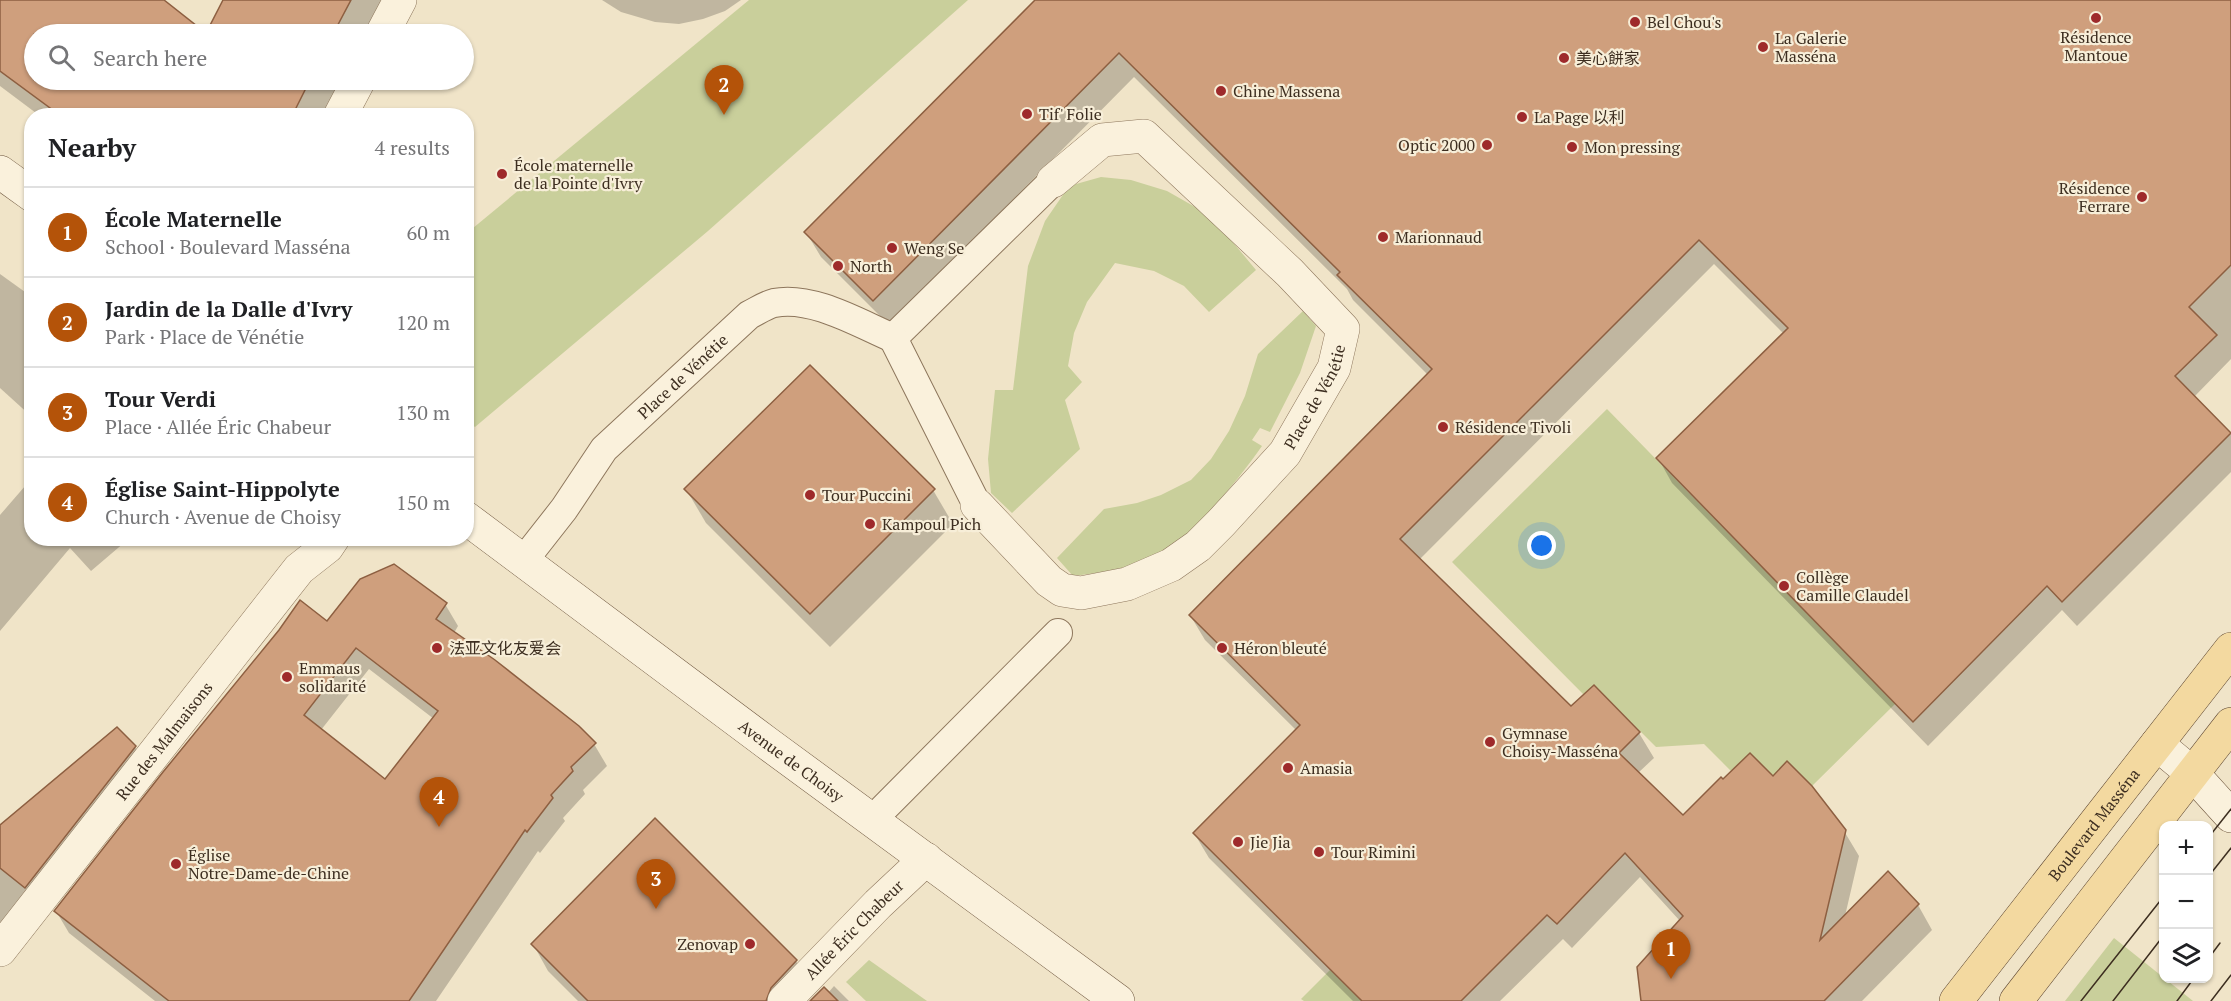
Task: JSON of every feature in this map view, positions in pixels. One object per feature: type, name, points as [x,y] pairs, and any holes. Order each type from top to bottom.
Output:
[{"type":"main road","name":"Boulevard Masséna","points":[[1956,1001],[2231,649]]},
{"type":"main road","points":[[2016,1001],[2231,724]]},
{"type":"street","points":[[387,24],[400,0]]},
{"type":"street","points":[[344,108],[354,90]]},
{"type":"street","name":"Place de Vénétie","points":[[977,505],[1050,581],[1062,590],[1081,593],[1127,584],[1171,565],[1198,546],[1285,453],[1334,368],[1341,339],[1343,329],[1290,273],[1144,136],[1102,140],[1053,181]]},
{"type":"street","points":[[0,172],[24,189]]},
{"type":"street","name":"Avenue de Choisy","points":[[474,524],[1118,1001]]},
{"type":"street","name":"Rue des Malmaisons","points":[[0,950],[299,569],[328,546]]},
{"type":"street","points":[[2157,744],[2193,774],[2231,816]]},
{"type":"street","name":"Allée Éric Chabeur","points":[[784,1001],[878,904],[926,859]]},
{"type":"lane","name":"Place de Vénétie","points":[[893,338],[1053,181]]},
{"type":"lane","name":"Place de Vénétie","points":[[524,560],[564,509],[604,449],[749,315],[774,303],[796,303],[825,308],[893,338],[977,505]]},
{"type":"lane","points":[[873,819],[1058,633]]},
{"type":"green space","points":[[749,0],[968,0],[708,231],[475,427],[474,227]]},
{"type":"green space","points":[[1101,177],[1131,180],[1167,191],[1211,216],[1256,270],[1209,312],[1184,286],[1154,271],[1115,263],[1087,302],[1074,333],[1068,366],[1082,382],[1065,400],[1080,449],[1012,513],[991,493],[988,459],[995,390],[1013,390],[1028,266],[1045,221],[1069,186]]},
{"type":"green space","points":[[1303,311],[1316,326],[1300,373],[1270,432],[1260,428],[1252,440],[1262,446],[1226,493],[1196,525],[1165,551],[1131,565],[1073,576],[1057,558],[1104,509],[1137,503],[1161,495],[1191,480],[1211,459],[1229,431],[1245,396],[1258,354]]},
{"type":"green space","points":[[1607,409],[1895,704],[1812,786],[1787,762],[1773,776],[1750,753],[1731,771],[1704,744],[1656,747],[1594,685],[1584,695],[1452,562]]},
{"type":"green space","points":[[2114,938],[2159,974],[2159,983],[2170,983],[2193,1001],[2065,1001]]},
{"type":"green space","points":[[869,960],[927,1001],[866,1001],[846,982]]},
{"type":"green space","points":[[1330,970],[1362,1001],[1304,1001],[1301,999]]},
{"type":"building","points":[[0,0],[164,0],[195,24],[24,24],[24,89],[0,71]]},
{"type":"building","points":[[223,0],[351,0],[338,24],[211,24]]},
{"type":"building","points":[[1035,0],[2231,0],[2231,265],[2189,307],[2217,335],[2175,376],[2231,433],[2062,602],[2047,586],[1913,722],[1656,458],[1788,328],[1699,240],[1400,539],[1571,706],[1594,685],[1640,732],[1619,753],[1683,815],[1721,777],[1723,779],[1750,753],[1773,776],[1787,761],[1812,786],[1846,830],[1820,940],[1888,871],[1919,904],[1824,1001],[1641,1001],[1637,967],[1683,916],[1625,853],[1557,924],[1547,915],[1461,1001],[1362,1001],[1193,833],[1300,725],[1189,615],[1432,369],[1337,275],[1340,272],[1119,53],[873,301],[804,232]]},
{"type":"building","points":[[26,90],[305,90],[296,108],[50,108]]},
{"type":"building","name":"Tour Puccini","points":[[810,365],[935,489],[810,614],[684,489]]},
{"type":"building","points":[[394,564],[447,603],[436,619],[495,660],[579,726],[596,743],[571,767],[573,771],[551,795],[553,798],[527,832],[525,830],[409,1001],[169,1001],[54,911],[279,630],[300,600],[327,621],[360,579]],"holes":[[[356,648],[438,711],[385,779],[304,715]]]},
{"type":"building","points":[[117,727],[136,746],[25,888],[0,868],[0,825]]},
{"type":"building","points":[[655,818],[797,960],[771,988],[766,1001],[588,1001],[531,944]]},
{"type":"building","points":[[824,987],[838,1001],[810,1001]]},
{"type":"tram line","points":[[2213,832],[2231,809]]},
{"type":"tram line","points":[[2210,875],[2231,848]]},
{"type":"tram line","points":[[2081,1001],[2159,902]]},
{"type":"tram line","points":[[2113,1001],[2159,941]]},
{"type":"tram line","points":[[2213,952],[2220,943]]},
{"type":"tram line","points":[[2211,1001],[2231,975]]},
{"type":"tram line","points":[[2177,1001],[2190,983]]},
{"type":"place","name":"Résidence Mantoue","points":[[2096,18]]},
{"type":"place","name":"Bel Chou's","points":[[1635,22]]},
{"type":"place","name":"La Galerie Masséna","points":[[1763,47]]},
{"type":"place","name":"美心餅家","points":[[1564,58]]},
{"type":"place","name":"Chine Massena","points":[[1221,91]]},
{"type":"place","name":"Tif' Folie","points":[[1027,114]]},
{"type":"place","name":"Jardin de la Dalle d'Ivry","points":[[724,115]]},
{"type":"place","name":"La Page 以利","points":[[1522,117]]},
{"type":"place","name":"Optic 2000","points":[[1487,145]]},
{"type":"place","name":"Mon pressing","points":[[1572,147]]},
{"type":"place","name":"École maternelle de la Pointe d'Ivry","points":[[502,174]]},
{"type":"place","name":"Résidence Ferrare","points":[[2142,197]]},
{"type":"place","name":"Marionnaud","points":[[1383,237]]},
{"type":"place","name":"Weng Se","points":[[892,248]]},
{"type":"place","name":"North","points":[[838,266]]},
{"type":"place","name":"Résidence Tivoli","points":[[1443,427]]},
{"type":"place","name":"Tour Puccini","points":[[810,495]]},
{"type":"place","name":"Kampoul Pich","points":[[870,524]]},
{"type":"place","name":"Collège Camille Claudel","points":[[1784,586]]},
{"type":"place","name":"法亚文化友爱会","points":[[437,648]]},
{"type":"place","name":"Héron bleuté","points":[[1222,648]]},
{"type":"place","name":"Emmaus solidarité","points":[[287,677]]},
{"type":"place","name":"Gymnase Choisy-Masséna","points":[[1490,742]]},
{"type":"place","name":"Amasia","points":[[1288,768]]},
{"type":"place","name":"Église Saint-Hippolyte","points":[[439,827]]},
{"type":"place","name":"Jie Jia","points":[[1238,842]]},
{"type":"place","name":"Tour Rimini","points":[[1319,852]]},
{"type":"place","name":"Église Notre-Dame-de-Chine","points":[[176,864]]},
{"type":"place","name":"Tour Verdi","points":[[656,909]]},
{"type":"place","name":"Zenovap","points":[[750,944]]},
{"type":"place","name":"École Maternelle","points":[[1671,979]]}]
